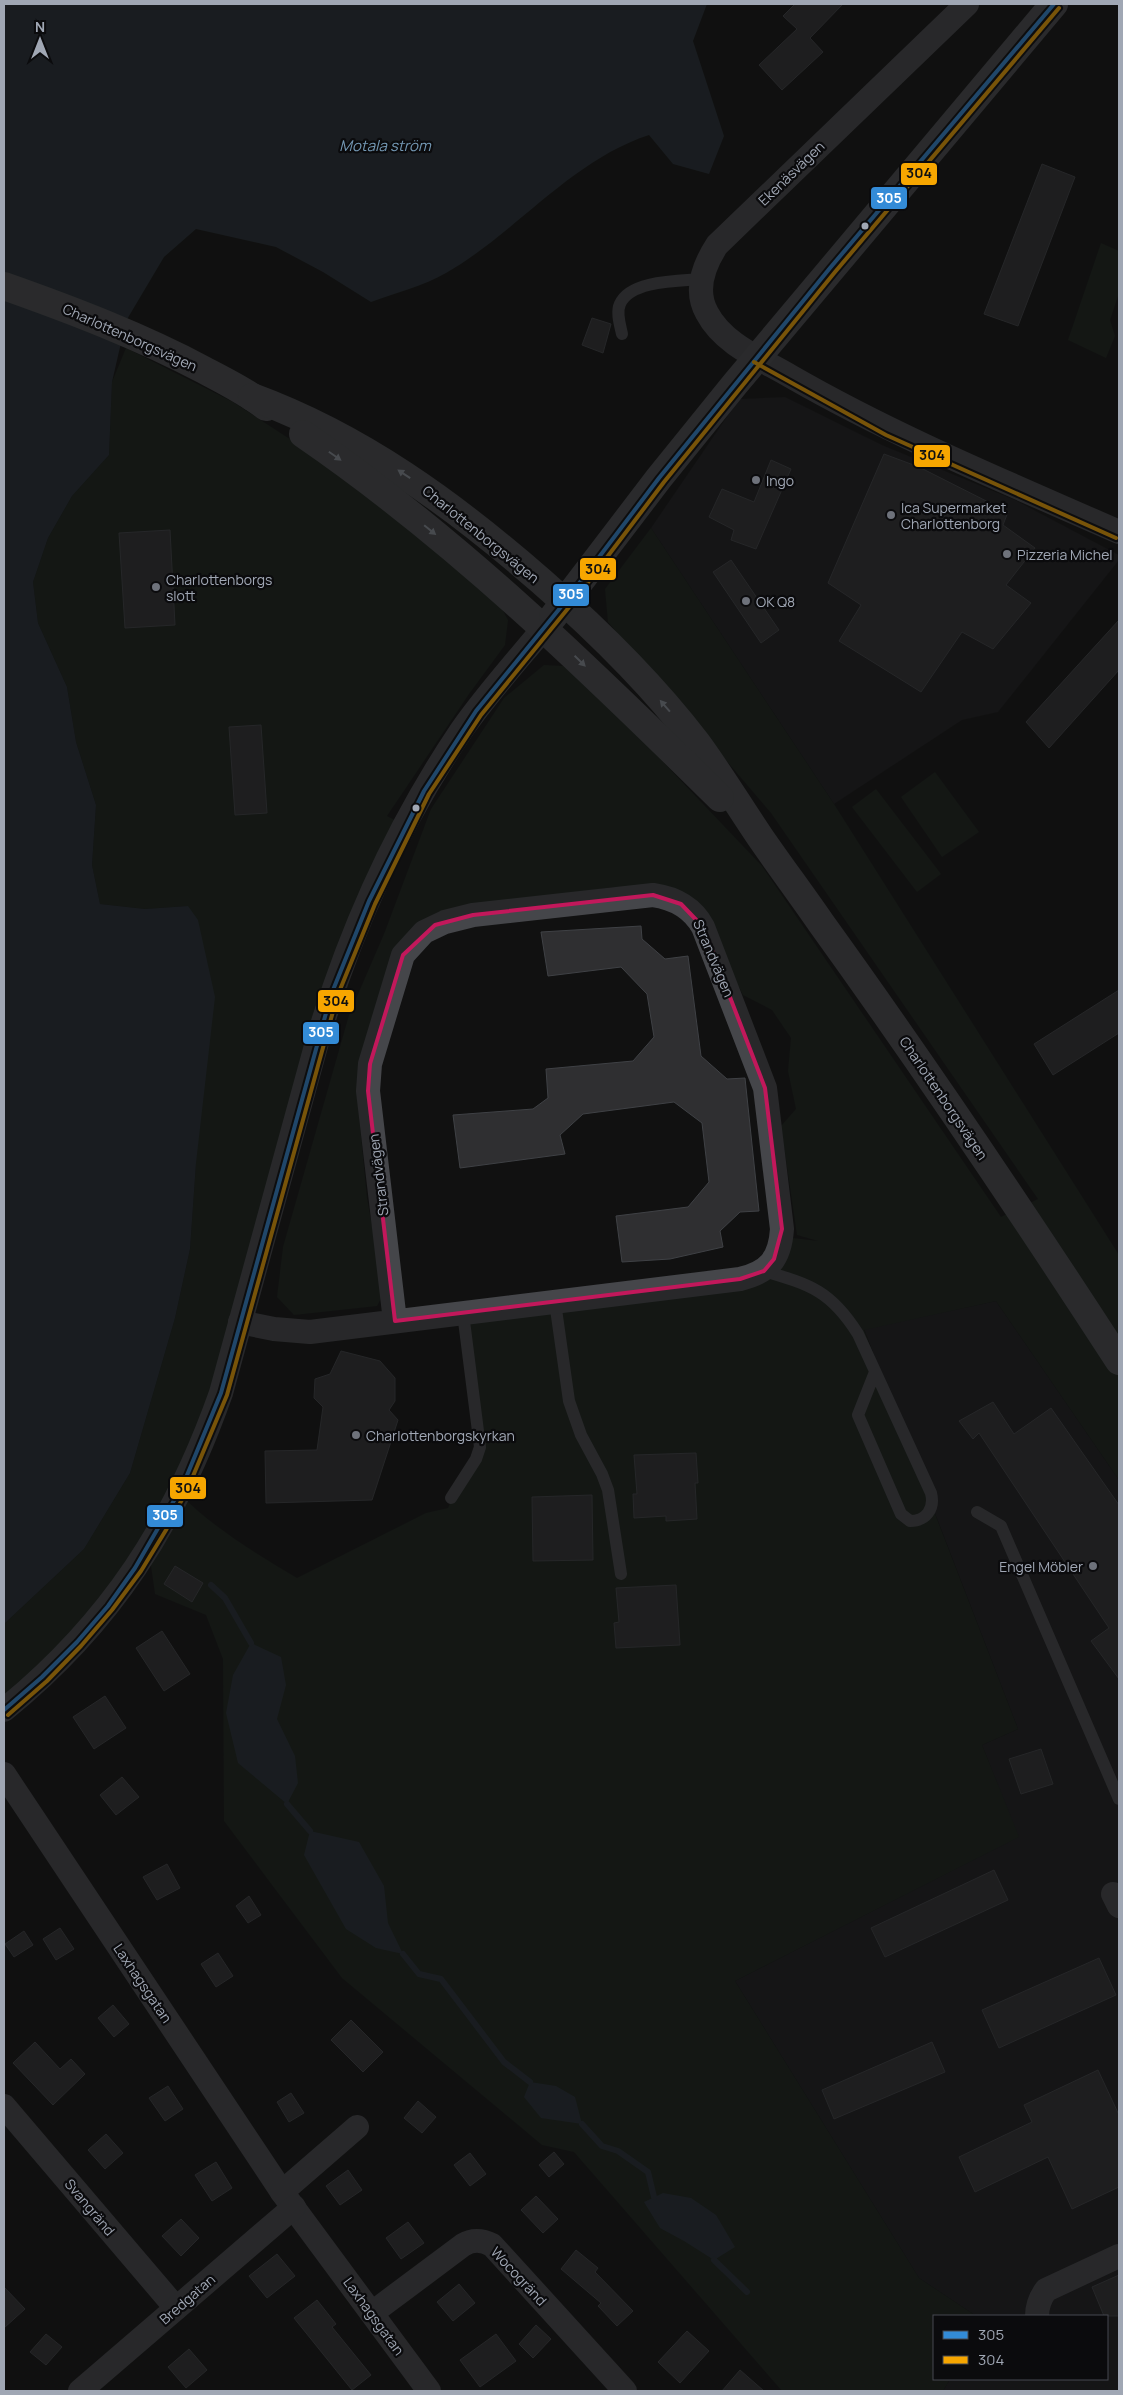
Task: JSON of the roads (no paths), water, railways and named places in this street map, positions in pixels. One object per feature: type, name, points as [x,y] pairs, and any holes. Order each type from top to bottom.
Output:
[{"type":"main road","points":[[544,628],[659,478],[757,357],[1054,4]]},
{"type":"main road","name":"Charlottenborgsvägen","points":[[4,286],[71,310],[180,357],[252,397],[393,499],[483,573],[544,628],[762,840]]},
{"type":"main road","name":"Charlottenborgsvägen","points":[[252,397],[287,410],[391,465],[443,500],[499,544],[602,636],[697,743],[762,840],[872,993],[956,1115],[1119,1361]]},
{"type":"street","name":"Ekenäsvägen","points":[[967,4],[727,234],[709,257],[702,279],[703,302],[706,312],[718,330],[757,357],[889,429],[1119,532]]},
{"type":"street","points":[[4,1710],[68,1651],[108,1606],[151,1546],[181,1492],[207,1434],[221,1394],[331,995],[369,901],[415,807],[444,759],[476,711],[544,628]]},
{"type":"street","name":"Strandvägen","points":[[395,1321],[368,1090],[370,1064],[403,955],[414,941],[435,925],[472,915],[652,895],[674,900],[698,918],[751,1047],[765,1088],[782,1229],[779,1250],[764,1271]]},
{"type":"street","points":[[240,1322],[274,1330],[310,1332],[740,1279],[764,1271]]},
{"type":"street","name":"Laxhagsgatan","points":[[4,1774],[288,2200],[429,2391]]},
{"type":"street","name":"Svangränd","points":[[4,2106],[176,2308]]},
{"type":"street","points":[[288,2200],[357,2128]]},
{"type":"street","name":"Bredgatan","points":[[80,2391],[176,2308],[288,2200]]},
{"type":"street","name":"Wocogränd","points":[[372,2313],[463,2245],[469,2242],[484,2241],[492,2245],[625,2391]]},
{"type":"street","points":[[1037,2315],[1037,2308],[1046,2290],[1119,2256]]},
{"type":"lane","points":[[622,334],[618,316],[620,304],[630,291],[665,282],[702,279]]},
{"type":"lane","points":[[764,1271],[808,1284],[824,1294],[847,1317],[858,1334],[931,1494],[933,1502],[931,1509],[926,1516],[917,1521],[910,1521],[901,1514],[858,1415],[875,1372]]},
{"type":"lane","points":[[555,1302],[568,1401],[581,1435],[602,1474],[608,1490],[621,1574]]},
{"type":"lane","points":[[451,1498],[476,1459],[480,1447],[463,1313]]},
{"type":"lane","points":[[977,1512],[1001,1526],[1119,1799]]},
{"type":"water","name":"Motala ström","points":[[4,4],[707,4],[693,41],[724,136],[709,174],[673,164],[649,135],[620,147],[594,162],[569,180],[472,257],[437,278],[371,302],[323,272],[276,247],[196,229],[164,257],[126,321],[112,382],[109,455],[72,496],[48,538],[33,582],[38,623],[67,687],[76,742],[96,805],[92,865],[100,904],[145,909],[188,906],[198,920],[215,997],[196,1163],[190,1249],[175,1318],[130,1473],[84,1549],[4,1624]]},
{"type":"water","points":[[251,1643],[281,1657],[286,1685],[277,1719],[295,1756],[298,1783],[287,1804],[238,1763],[226,1713],[233,1675]]},
{"type":"water","points":[[310,1831],[359,1842],[384,1886],[388,1923],[403,1954],[376,1948],[346,1929],[304,1855]]},
{"type":"water","points":[[530,2082],[556,2086],[575,2097],[582,2124],[541,2118],[524,2097]]},
{"type":"water","points":[[663,2193],[691,2198],[716,2215],[735,2247],[714,2260],[660,2228],[644,2202]]},
{"type":"waterway","points":[[211,1585],[225,1598],[251,1643]]},
{"type":"waterway","points":[[287,1804],[310,1831]]},
{"type":"waterway","points":[[403,1954],[419,1974],[441,1979],[504,2062],[530,2082]]},
{"type":"waterway","points":[[582,2124],[602,2146],[618,2151],[648,2172],[654,2197]]},
{"type":"waterway","points":[[714,2260],[747,2292]]},
{"type":"place","name":"Ingo","points":[[756,480]]},
{"type":"place","name":"Ica Supermarket Charlottenborg","points":[[891,515]]},
{"type":"place","name":"Pizzeria Michel","points":[[1007,554]]},
{"type":"place","name":"Charlottenborgs slott","points":[[156,587]]},
{"type":"place","name":"OK Q8","points":[[746,601]]},
{"type":"place","name":"Charlottenborgskyrkan","points":[[356,1435]]},
{"type":"place","name":"Engel Möbler","points":[[1093,1566]]}]
